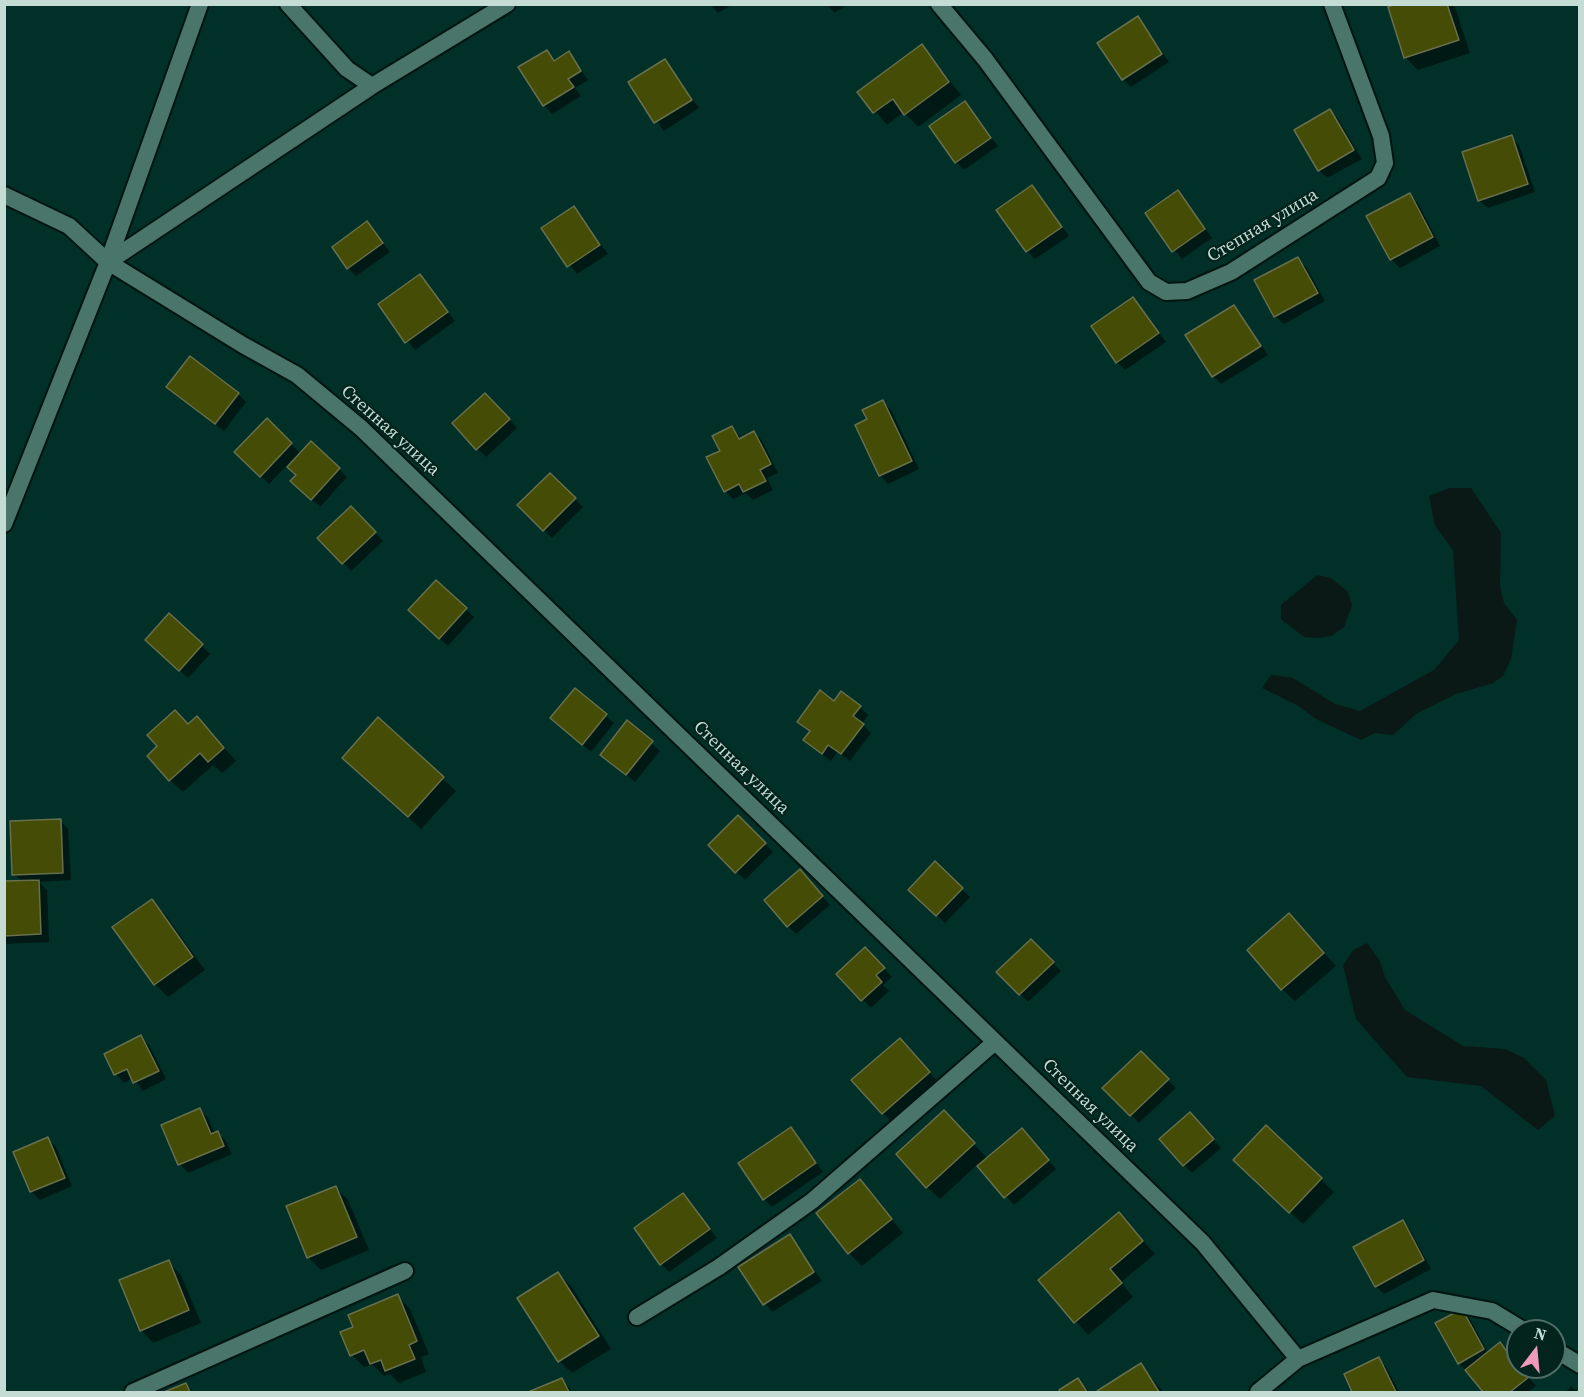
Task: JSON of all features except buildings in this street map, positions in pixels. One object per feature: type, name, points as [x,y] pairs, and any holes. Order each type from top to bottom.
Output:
[{"type":"street","points":[[4,524],[108,262],[200,4]]},
{"type":"street","points":[[288,4],[347,69],[372,86]]},
{"type":"street","points":[[108,262],[372,86],[507,4]]},
{"type":"street","name":"Степная улица","points":[[939,4],[985,59],[1149,282],[1166,292],[1187,291],[1231,272],[1378,178],[1385,163],[1381,136],[1332,4]]},
{"type":"street","name":"Степная улица","points":[[4,195],[69,226],[108,262],[243,345],[297,375],[361,428],[1203,1243],[1298,1359]]},
{"type":"street","points":[[638,1317],[719,1267],[812,1201],[995,1042]]},
{"type":"street","points":[[133,1392],[405,1272]]},
{"type":"street","points":[[1258,1392],[1298,1359],[1433,1300],[1492,1311],[1506,1319]]},
{"type":"street","points":[[1566,1356],[1580,1365]]},
{"type":"shaded area","points":[[1450,488],[1471,488],[1501,533],[1500,586],[1504,603],[1517,620],[1511,659],[1503,676],[1493,683],[1456,694],[1416,714],[1393,735],[1375,733],[1361,740],[1316,719],[1297,705],[1262,688],[1271,675],[1293,678],[1335,704],[1360,711],[1434,670],[1459,640],[1453,550],[1435,526],[1429,496]]},
{"type":"shaded area","points":[[1317,575],[1331,578],[1348,592],[1352,605],[1344,627],[1331,636],[1304,637],[1281,619],[1281,605]]},
{"type":"shaded area","points":[[1367,943],[1380,961],[1385,977],[1405,1010],[1463,1046],[1505,1049],[1524,1058],[1546,1080],[1555,1116],[1538,1130],[1481,1086],[1407,1077],[1356,1019],[1343,965],[1353,950]]}]
